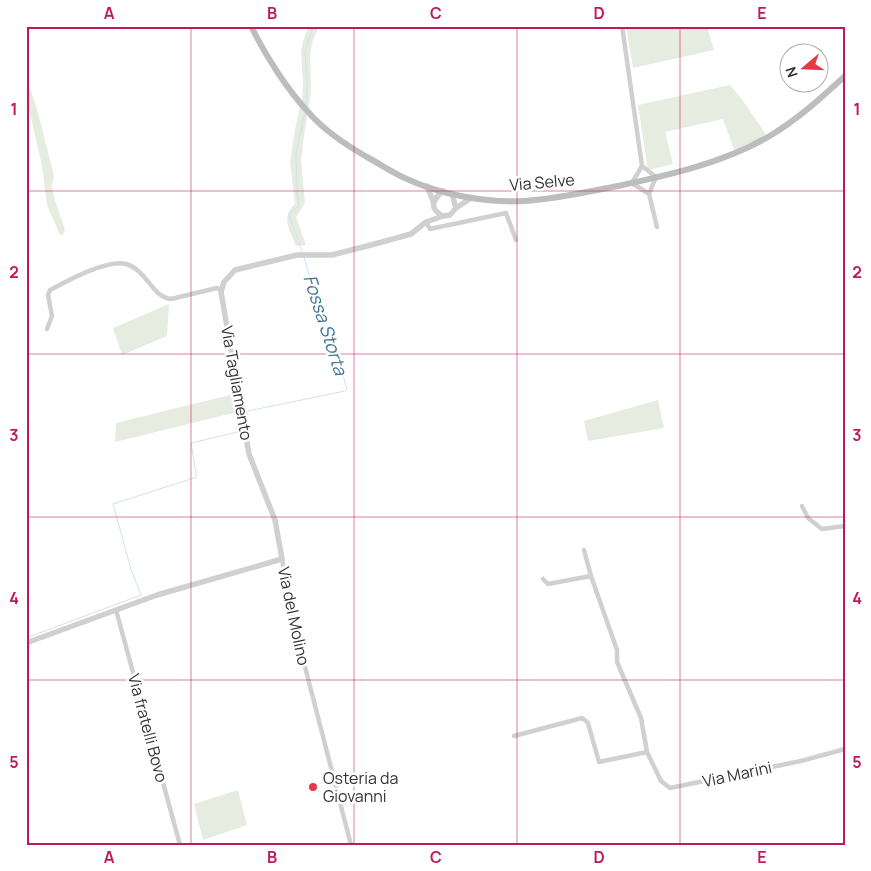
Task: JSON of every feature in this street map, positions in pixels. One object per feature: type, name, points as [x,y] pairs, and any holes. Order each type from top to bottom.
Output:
[{"type":"main road","points":[[251,26],[268,56],[300,103],[310,115],[338,139],[406,179],[452,194]]},
{"type":"main road","name":"Via Selve","points":[[452,194],[471,198],[523,201],[564,197],[632,183],[722,158],[777,132],[805,111],[845,76]]},
{"type":"street","points":[[622,26],[642,166],[632,183],[649,194]]},
{"type":"street","points":[[642,166],[656,177],[649,194],[657,227]]},
{"type":"street","points":[[426,222],[434,208],[427,186]]},
{"type":"street","points":[[433,200],[443,191]]},
{"type":"street","points":[[452,194],[456,208]]},
{"type":"street","points":[[47,328],[52,316],[48,295],[50,290],[80,274],[114,264],[126,264],[135,269],[155,290],[167,299],[217,288],[221,290],[224,282],[235,270],[253,264],[297,255],[332,255],[410,234],[426,222],[450,214],[471,198]]},
{"type":"street","points":[[434,208],[443,216]]},
{"type":"street","name":"Via Selve","points":[[426,222],[430,228],[506,213],[516,240]]},
{"type":"street","name":"Via Tagliamento","points":[[221,290],[251,463],[274,520],[282,559]]},
{"type":"street","points":[[802,506],[808,518],[822,529],[845,526]]},
{"type":"street","name":"Via Marini","points":[[584,550],[590,576],[617,650],[618,662],[641,718],[647,752],[662,781],[670,788],[801,760],[845,748]]},
{"type":"street","name":"Via del Molino","points":[[26,643],[157,595],[282,559],[295,628],[351,845]]},
{"type":"street","points":[[542,579],[548,584],[590,576]]},
{"type":"street","name":"Via fratelli Bovo","points":[[116,610],[178,844]]},
{"type":"street","points":[[514,736],[582,718],[588,723],[599,762],[647,752]]},
{"type":"shaded area","points":[[309,26],[319,26],[312,43],[310,56],[311,91],[301,162],[305,203],[296,217],[306,245],[296,246],[287,219],[290,209],[295,204],[290,162],[302,99],[301,52]]},
{"type":"shaded area","points":[[626,26],[707,26],[714,50],[633,68]]},
{"type":"shaded area","points":[[730,85],[767,136],[734,150],[723,119],[665,132],[673,164],[648,170],[638,105]]},
{"type":"shaded area","points":[[26,86],[31,91],[37,109],[54,176],[52,186],[54,197],[65,230],[64,234],[60,235],[47,205],[42,166],[26,103]]},
{"type":"shaded area","points":[[169,304],[167,336],[122,355],[113,328]]},
{"type":"shaded area","points":[[234,394],[237,412],[115,442],[116,423]]},
{"type":"shaded area","points":[[658,400],[664,428],[588,441],[584,421]]},
{"type":"shaded area","points":[[238,790],[247,825],[203,840],[194,804]]},
{"type":"waterway","name":"Fossa Storta","points":[[306,105],[305,52],[313,26]]},
{"type":"waterway","name":"Fossa Storta","points":[[303,254],[289,216],[299,206],[296,154],[305,111]]},
{"type":"waterway","name":"Fossa Storta","points":[[246,430],[249,428],[248,411],[345,391],[347,389],[339,362],[321,317],[304,257]]},
{"type":"waterway","name":"Fossa Storta","points":[[26,638],[141,595],[131,569],[113,504],[196,477],[191,443],[242,431]]},
{"type":"place","name":"Osteria da Giovanni","points":[[313,787]]}]
